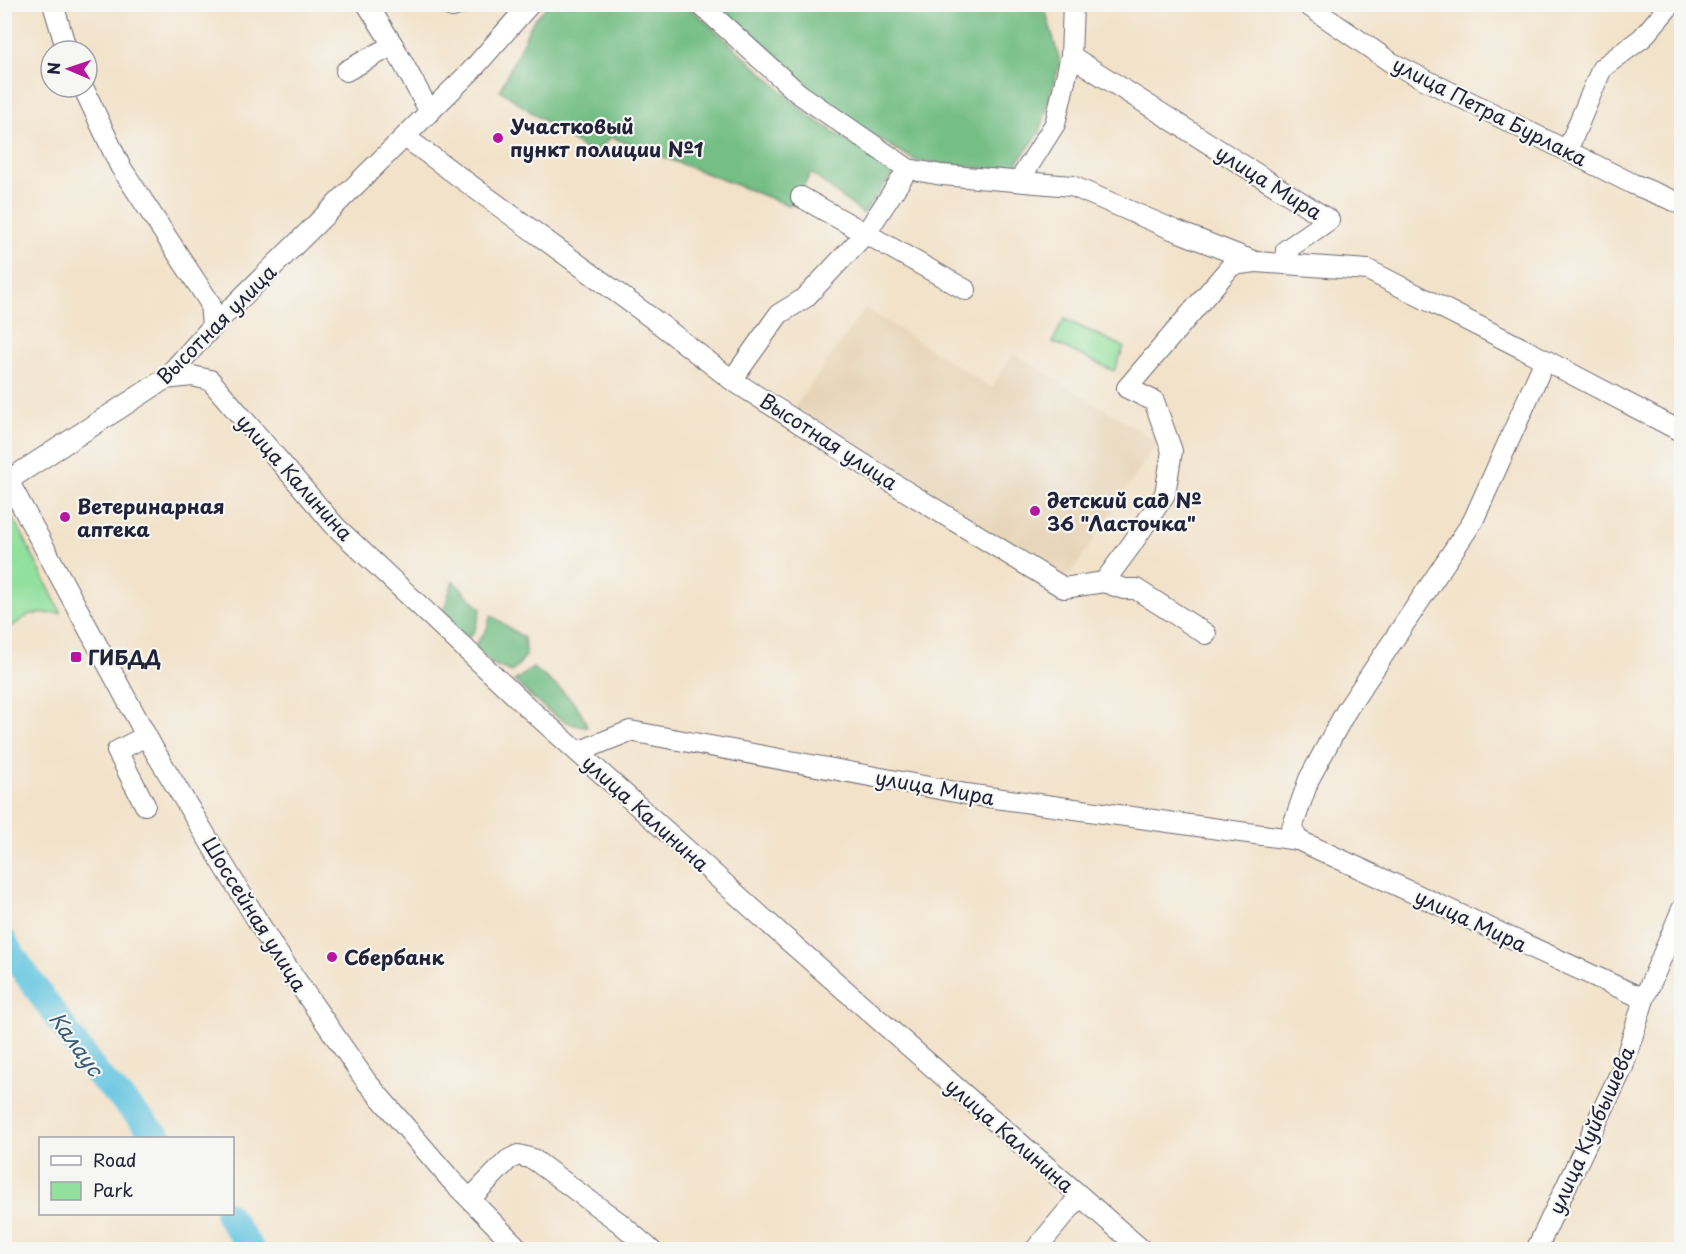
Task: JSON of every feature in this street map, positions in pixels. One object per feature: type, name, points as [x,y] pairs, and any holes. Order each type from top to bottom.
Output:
[{"type":"street","points":[[52,4],[63,39]]},
{"type":"street","points":[[367,4],[430,112]]},
{"type":"street","points":[[445,4],[452,7],[461,4]]},
{"type":"street","name":"Высотная улица","points":[[6,481],[165,379],[212,327],[471,71],[530,4]]},
{"type":"street","points":[[700,4],[798,93],[908,169],[942,175],[1072,186],[1256,262]]},
{"type":"street","points":[[1019,181],[1055,124],[1071,56],[1073,4]]},
{"type":"street","name":"улица Петра Бурлака","points":[[1306,4],[1392,63],[1633,184],[1682,204]]},
{"type":"street","points":[[1567,151],[1602,68],[1642,38],[1671,4]]},
{"type":"street","points":[[346,71],[393,45]]},
{"type":"street","name":"улица Мира","points":[[1071,56],[1329,220],[1286,250],[1291,264]]},
{"type":"street","points":[[89,99],[120,166],[210,303],[212,327]]},
{"type":"street","name":"Высотная улица","points":[[405,137],[648,315],[732,380],[904,490],[1064,588],[1104,582]]},
{"type":"street","points":[[732,380],[779,314],[805,298],[866,233],[908,169]]},
{"type":"street","points":[[801,197],[966,290]]},
{"type":"street","points":[[1206,634],[1136,589],[1124,589],[1104,582],[1165,494],[1173,451],[1154,401],[1127,388],[1232,265],[1256,262],[1368,270],[1682,432]]},
{"type":"street","points":[[1298,840],[1292,828],[1309,779],[1346,711],[1473,521],[1545,360]]},
{"type":"street","name":"улица Калинина","points":[[165,379],[192,376],[210,380],[335,526],[523,703],[783,936],[1142,1250]]},
{"type":"street","points":[[6,481],[25,509],[41,543]]},
{"type":"street","points":[[4,501],[41,543]]},
{"type":"street","name":"Шоссейная улица","points":[[41,543],[146,736],[274,948],[366,1081],[451,1180],[520,1250]]},
{"type":"street","name":"улица Мира","points":[[578,752],[630,731],[966,794],[1298,840],[1644,999]]},
{"type":"street","points":[[145,805],[117,751],[146,736]]},
{"type":"street","name":"улица Куйбышева","points":[[1536,1250],[1623,1067],[1644,999],[1682,909]]},
{"type":"street","points":[[471,1198],[508,1160],[518,1155],[533,1159],[620,1223],[651,1250]]},
{"type":"street","points":[[1035,1250],[1080,1196]]},
{"type":"shaded area","name":"детский сад № 36 \"Ласточка\"","points":[[865,308],[992,388],[1013,353],[1158,442],[1067,580],[794,408]]},
{"type":"green space","points":[[736,4],[1044,5],[1060,62],[1040,132],[1011,171],[916,161],[838,115],[759,50],[722,7]]},
{"type":"green space","points":[[548,5],[680,5],[695,12],[811,117],[895,171],[863,214],[811,173],[791,206],[611,137],[593,155],[500,90],[533,21]]},
{"type":"green space","points":[[1064,319],[1124,347],[1114,371],[1053,342]]},
{"type":"green space","points":[[4,509],[18,526],[61,613],[30,614],[5,631]]},
{"type":"green space","points":[[453,581],[481,609],[475,630],[467,640],[441,619]]},
{"type":"green space","points":[[491,615],[524,638],[526,656],[512,672],[490,663],[474,647],[486,631]]},
{"type":"green space","points":[[533,668],[572,701],[579,709],[587,727],[577,726],[557,717],[514,681]]},
{"type":"waterway","name":"Калаус","points":[[4,941],[97,1074],[159,1137]]},
{"type":"waterway","name":"Калаус","points":[[228,1215],[252,1250]]},
{"type":"place","name":"Участковый пункт полиции №1","points":[[498,138]]},
{"type":"place","name":"детский сад № 36 \"Ласточка\"","points":[[1035,511]]},
{"type":"place","name":"Ветеринарная аптека","points":[[65,517]]},
{"type":"place","name":"ГИБДД","points":[[76,657]]},
{"type":"place","name":"Сбербанк","points":[[332,957]]}]
